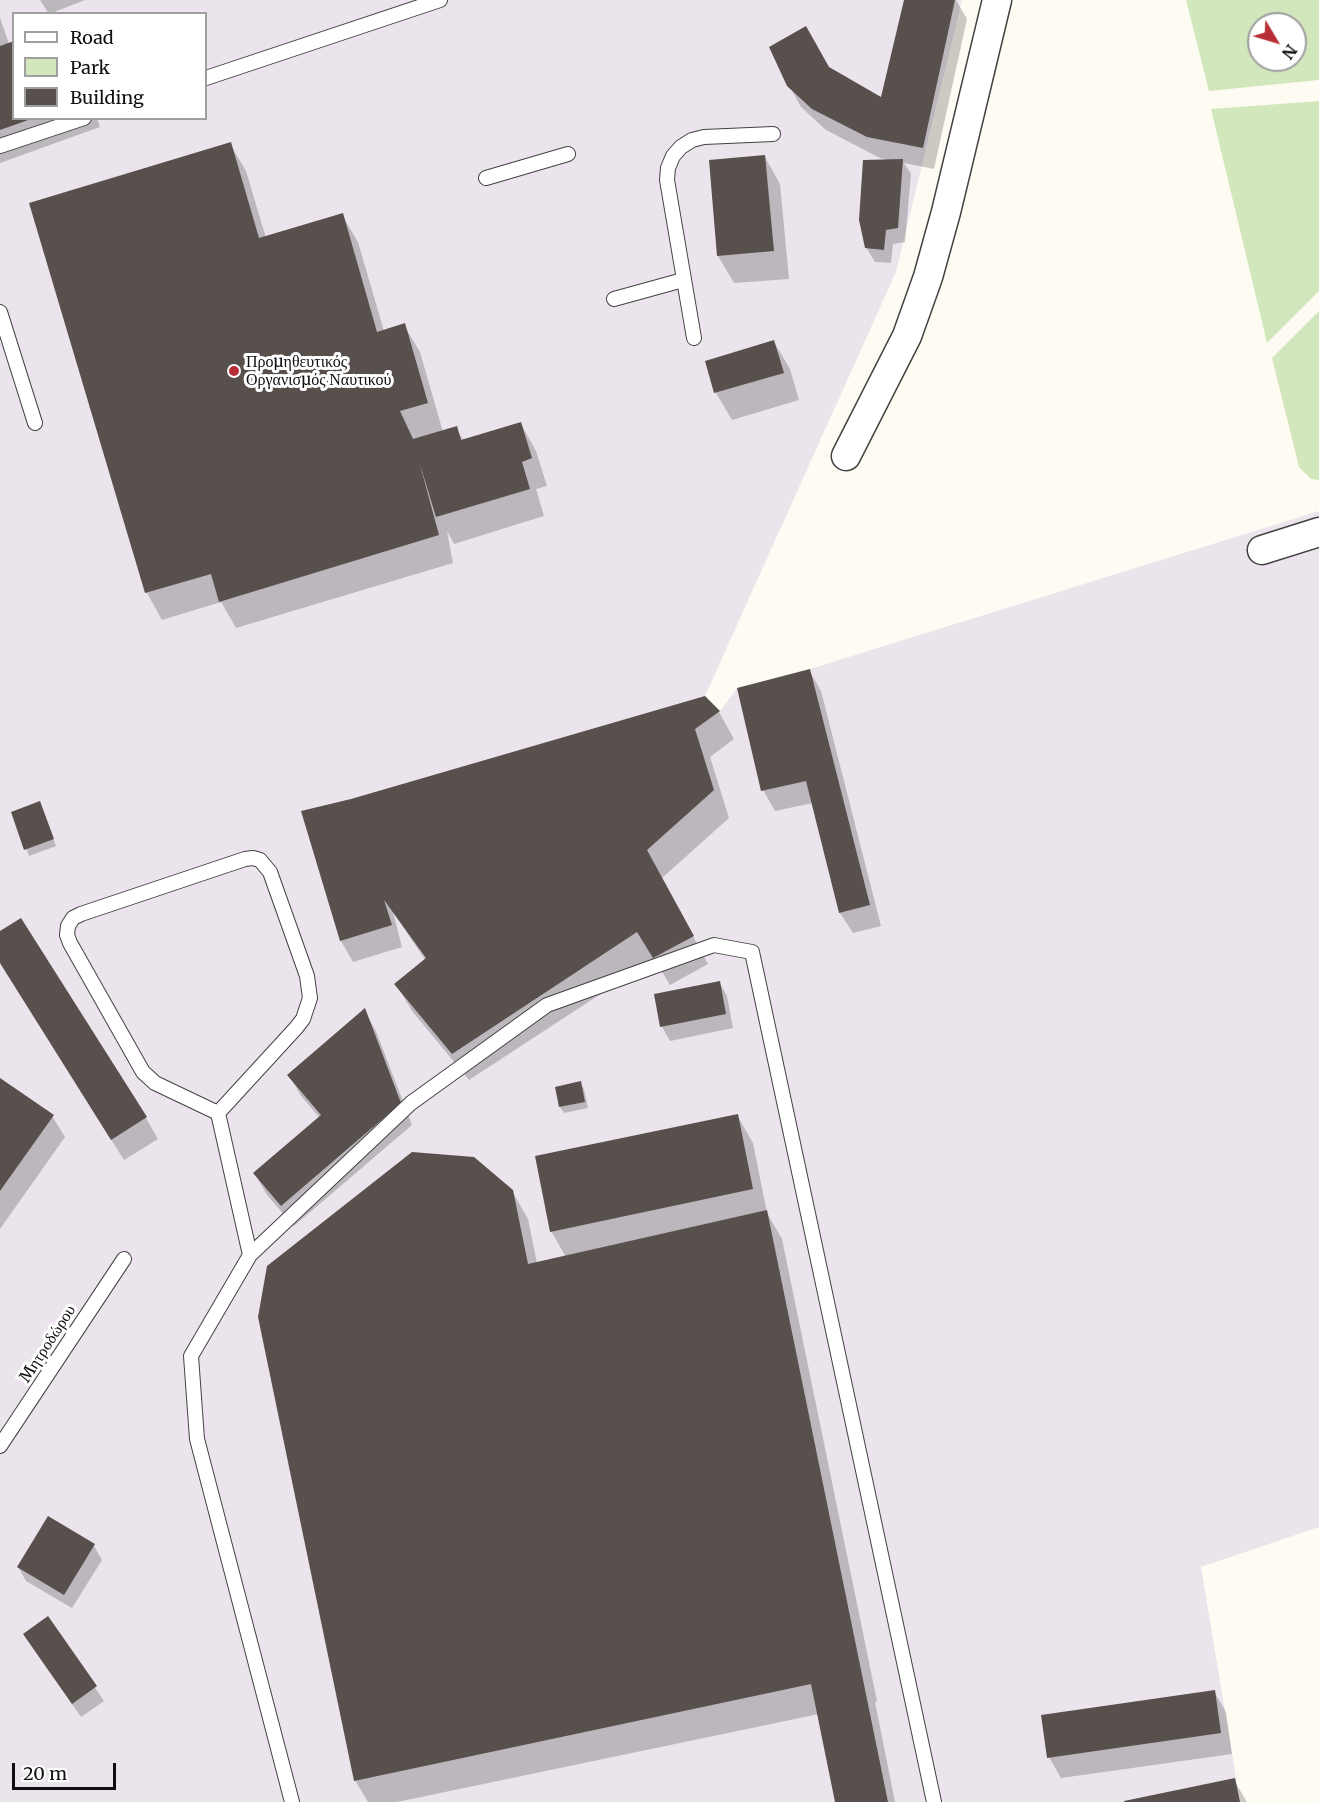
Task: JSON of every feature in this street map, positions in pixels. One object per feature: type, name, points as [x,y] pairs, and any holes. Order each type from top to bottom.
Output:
[{"type":"street","points":[[846,456],[907,336],[928,277],[997,0]]},
{"type":"street","points":[[1262,550],[1319,532]]},
{"type":"lane","points":[[207,78],[440,0]]},
{"type":"lane","points":[[0,146],[78,120]]},
{"type":"lane","points":[[694,338],[683,280],[668,168],[673,156],[686,143],[704,137],[773,134]]},
{"type":"lane","points":[[486,178],[568,154]]},
{"type":"lane","points":[[614,298],[683,280]]},
{"type":"lane","points":[[0,312],[35,423]]},
{"type":"lane","points":[[253,858],[260,860],[270,872],[307,976],[310,998],[303,1019],[296,1028],[218,1113],[155,1083],[143,1072],[70,944],[67,935],[68,926],[74,918],[81,914],[253,858]]},
{"type":"lane","points":[[292,1802],[197,1439],[192,1356],[250,1255],[411,1103],[547,1005],[714,945],[752,952],[934,1802]]},
{"type":"lane","points":[[218,1113],[250,1255]]},
{"type":"lane","name":"Μητροδώρου","points":[[0,1446],[124,1259]]},
{"type":"shaded area","points":[[0,0],[962,0],[896,272],[705,696],[720,711],[737,688],[810,669],[1319,511],[1319,1527],[1201,1567],[1240,1802],[0,1802]]},
{"type":"green space","points":[[1186,0],[1319,0],[1319,80],[1209,91]]},
{"type":"green space","points":[[1319,101],[1319,291],[1267,343],[1211,109]]},
{"type":"green space","points":[[1319,311],[1319,480],[1311,479],[1299,467],[1272,358]]},
{"type":"building","points":[[904,0],[955,0],[923,148],[867,137],[812,109],[787,86],[769,47],[806,26],[829,67],[881,97]]},
{"type":"building","points":[[12,42],[12,120],[28,120],[0,130],[0,46]]},
{"type":"building","name":"Προμηθευτικός Οργανισμός Ναυτικού","points":[[231,142],[259,238],[343,213],[377,332],[405,323],[428,403],[400,411],[413,439],[457,426],[461,440],[521,422],[532,458],[522,462],[530,489],[436,517],[419,461],[439,535],[219,602],[211,574],[145,593],[29,203]]},
{"type":"building","points":[[765,155],[774,251],[717,256],[709,160]]},
{"type":"building","points":[[903,159],[898,228],[886,230],[884,250],[865,248],[859,220],[863,160]]},
{"type":"building","points":[[774,340],[784,373],[714,393],[705,361]]},
{"type":"building","points":[[810,669],[870,905],[839,913],[806,781],[761,791],[737,688]]},
{"type":"building","points":[[705,696],[720,711],[695,729],[714,790],[647,850],[694,936],[653,958],[637,932],[452,1054],[394,984],[426,958],[384,900],[392,925],[340,941],[301,811],[351,799]]},
{"type":"building","points":[[40,801],[54,839],[24,850],[11,812]]},
{"type":"building","points":[[21,918],[147,1117],[111,1140],[0,963],[0,931]]},
{"type":"building","points":[[720,981],[726,1014],[660,1027],[654,994]]},
{"type":"building","points":[[365,1008],[401,1103],[281,1206],[253,1173],[321,1115],[287,1075]]},
{"type":"building","points":[[0,1078],[54,1115],[0,1191]]},
{"type":"building","points":[[581,1081],[585,1102],[559,1107],[555,1087]]},
{"type":"building","points":[[738,1114],[753,1189],[550,1232],[535,1156]]},
{"type":"building","points":[[412,1152],[474,1157],[513,1190],[528,1264],[767,1210],[888,1802],[835,1802],[811,1684],[354,1781],[258,1317],[267,1266]]},
{"type":"building","points":[[48,1516],[95,1544],[64,1595],[17,1567]]},
{"type":"building","points":[[48,1616],[97,1686],[72,1704],[23,1634]]},
{"type":"building","points":[[1215,1690],[1221,1733],[1047,1758],[1041,1715]]},
{"type":"building","points":[[1235,1778],[1240,1802],[1124,1802],[1124,1801]]},
{"type":"place","name":"Προμηθευτικός Οργανισμός Ναυτικού","points":[[234,371]]}]
